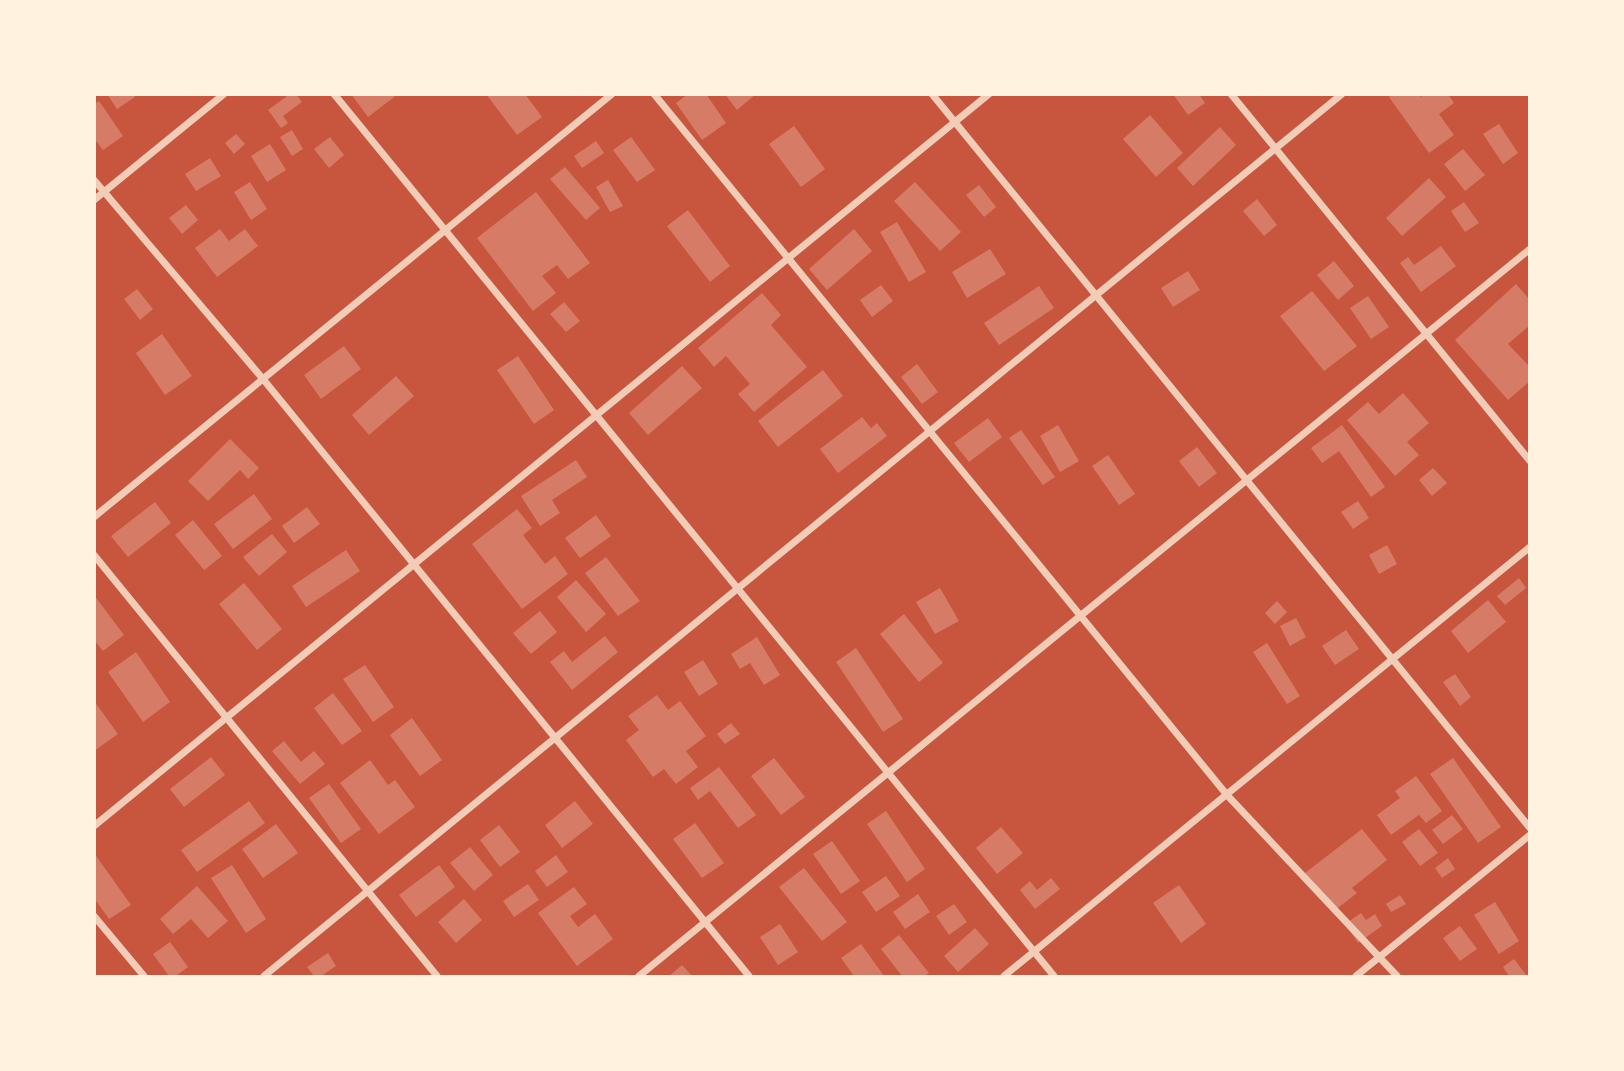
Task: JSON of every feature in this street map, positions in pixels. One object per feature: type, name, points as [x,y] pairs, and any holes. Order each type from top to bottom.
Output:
[{"type":"street","points":[[94,200],[224,94]]},
{"type":"street","points":[[334,94],[1054,976]]},
{"type":"street","points":[[94,517],[611,94]]},
{"type":"street","points":[[654,94],[1227,794],[1397,976]]},
{"type":"street","points":[[932,94],[1530,828]]},
{"type":"street","points":[[94,826],[989,94]]},
{"type":"street","points":[[1231,94],[1530,461]]},
{"type":"street","points":[[264,976],[1342,94]]},
{"type":"street","points":[[94,180],[263,379],[749,976]]},
{"type":"street","points":[[639,976],[1530,249]]},
{"type":"street","points":[[1004,976],[1530,547]]},
{"type":"street","points":[[94,555],[437,976]]},
{"type":"street","points":[[1356,976],[1530,835]]},
{"type":"street","points":[[94,916],[144,976]]},
{"type":"building","points":[[107,94],[133,94],[135,97],[117,109]]},
{"type":"building","points":[[290,94],[296,94],[302,102],[283,116],[288,123],[281,128],[268,110]]},
{"type":"building","points":[[351,94],[398,94],[368,117]]},
{"type":"building","points":[[486,94],[525,94],[542,117],[517,135]]},
{"type":"building","points":[[688,94],[706,94],[726,123],[702,140],[676,103]]},
{"type":"building","points":[[725,94],[756,94],[737,110]]},
{"type":"building","points":[[1173,94],[1199,94],[1205,103],[1188,115]]},
{"type":"building","points":[[1393,94],[1419,94],[1421,97],[1425,94],[1448,94],[1454,103],[1439,114],[1454,135],[1429,153],[1389,97]]},
{"type":"building","points":[[99,101],[123,136],[103,150],[94,138],[94,104]]},
{"type":"building","points":[[1150,115],[1183,153],[1156,177],[1123,139]]},
{"type":"building","points":[[1499,124],[1518,153],[1503,164],[1483,134]]},
{"type":"building","points":[[794,126],[825,169],[801,187],[769,144]]},
{"type":"building","points":[[1220,127],[1236,145],[1193,186],[1177,168]]},
{"type":"building","points":[[292,130],[303,149],[292,156],[280,137]]},
{"type":"building","points":[[236,134],[245,144],[234,154],[225,143]]},
{"type":"building","points":[[330,137],[344,155],[329,168],[314,149]]},
{"type":"building","points":[[631,137],[655,170],[637,182],[613,150]]},
{"type":"building","points":[[596,141],[604,153],[582,168],[574,156]]},
{"type":"building","points":[[270,144],[286,170],[267,182],[251,156]]},
{"type":"building","points":[[1463,149],[1485,175],[1465,191],[1444,164]]},
{"type":"building","points":[[210,158],[221,176],[196,191],[185,174]]},
{"type":"building","points":[[565,167],[600,208],[586,220],[550,179]]},
{"type":"building","points":[[1429,178],[1446,197],[1402,236],[1386,218]]},
{"type":"building","points":[[608,180],[623,206],[610,212],[596,187]]},
{"type":"building","points":[[250,182],[267,209],[251,220],[234,192]]},
{"type":"building","points":[[915,182],[961,232],[940,251],[894,201]]},
{"type":"building","points":[[979,185],[996,207],[984,217],[966,195]]},
{"type":"building","points":[[536,192],[590,263],[568,279],[557,265],[542,276],[556,293],[533,311],[477,238]]},
{"type":"building","points":[[1257,199],[1277,225],[1264,236],[1243,211]]},
{"type":"building","points":[[1464,202],[1479,223],[1465,232],[1451,211]]},
{"type":"building","points":[[186,205],[198,220],[182,234],[169,218]]},
{"type":"building","points":[[688,210],[730,266],[710,282],[667,226]]},
{"type":"building","points":[[897,222],[926,272],[909,282],[880,232]]},
{"type":"building","points":[[220,229],[229,241],[245,229],[258,246],[217,277],[195,248]]},
{"type":"building","points":[[854,229],[872,251],[827,290],[809,269]]},
{"type":"building","points":[[1441,246],[1456,266],[1421,292],[1400,263],[1408,257],[1414,265]]},
{"type":"building","points":[[990,249],[1006,274],[967,298],[952,272]]},
{"type":"building","points":[[1334,261],[1354,286],[1338,300],[1317,275]]},
{"type":"building","points":[[1188,271],[1200,290],[1173,307],[1161,288]]},
{"type":"building","points":[[1516,284],[1530,300],[1530,325],[1508,344],[1530,367],[1530,381],[1508,400],[1455,340]]},
{"type":"building","points":[[881,285],[893,301],[872,317],[860,300]]},
{"type":"building","points":[[1039,286],[1054,308],[999,345],[984,323]]},
{"type":"building","points":[[137,289],[153,309],[140,320],[124,299]]},
{"type":"building","points":[[1312,291],[1357,346],[1324,371],[1280,316]]},
{"type":"building","points":[[762,293],[781,315],[771,325],[807,367],[754,412],[738,394],[750,384],[726,356],[714,367],[698,348]]},
{"type":"building","points":[[1368,296],[1389,327],[1371,339],[1350,308]]},
{"type":"building","points":[[564,302],[580,321],[566,332],[550,314]]},
{"type":"building","points":[[162,334],[192,376],[165,395],[136,353]]},
{"type":"building","points":[[344,346],[361,369],[321,399],[304,375]]},
{"type":"building","points":[[518,356],[554,410],[534,424],[497,370]]},
{"type":"building","points":[[917,364],[938,392],[922,404],[901,377]]},
{"type":"building","points":[[682,366],[702,388],[648,435],[629,413]]},
{"type":"building","points":[[823,370],[843,396],[778,447],[758,421]]},
{"type":"building","points":[[396,376],[414,396],[369,435],[352,415]]},
{"type":"building","points":[[1403,393],[1429,423],[1407,442],[1419,455],[1395,476],[1347,420],[1368,402],[1379,414]]},
{"type":"building","points":[[862,417],[871,428],[877,423],[887,436],[838,473],[820,449]]},
{"type":"building","points":[[988,418],[1002,437],[969,462],[954,443]]},
{"type":"building","points":[[1058,425],[1079,461],[1060,472],[1040,436]]},
{"type":"building","points":[[1342,425],[1385,487],[1371,497],[1339,451],[1322,463],[1311,448]]},
{"type":"building","points":[[1021,430],[1055,477],[1043,485],[1009,438]]},
{"type":"building","points":[[230,439],[259,468],[248,479],[240,470],[208,501],[188,481]]},
{"type":"building","points":[[1197,447],[1217,473],[1199,487],[1179,461]]},
{"type":"building","points":[[1108,455],[1135,494],[1119,505],[1092,466]]},
{"type":"building","points":[[576,460],[587,477],[552,500],[560,513],[540,526],[521,496]]},
{"type":"building","points":[[1433,468],[1447,483],[1432,496],[1419,480]]},
{"type":"building","points":[[254,494],[272,519],[233,549],[214,524]]},
{"type":"building","points":[[1358,501],[1369,518],[1353,529],[1341,512]]},
{"type":"building","points":[[155,502],[171,523],[128,557],[111,536]]},
{"type":"building","points":[[307,507],[320,524],[294,543],[282,526]]},
{"type":"building","points":[[517,509],[532,528],[523,535],[545,564],[555,556],[568,574],[522,609],[472,544]]},
{"type":"building","points":[[596,515],[611,536],[580,558],[565,538]]},
{"type":"building","points":[[193,520],[222,556],[204,570],[175,535]]},
{"type":"building","points":[[272,534],[287,552],[259,576],[243,557]]},
{"type":"building","points":[[1387,545],[1397,564],[1379,574],[1369,555]]},
{"type":"building","points":[[346,550],[360,571],[306,607],[292,586]]},
{"type":"building","points":[[606,557],[640,601],[618,616],[585,573]]},
{"type":"building","points":[[1519,578],[1526,588],[1505,605],[1497,596]]},
{"type":"building","points":[[576,580],[606,614],[586,632],[557,597]]},
{"type":"building","points":[[244,583],[282,629],[257,650],[219,604]]},
{"type":"building","points":[[940,588],[959,621],[935,634],[916,602]]},
{"type":"building","points":[[94,595],[124,635],[103,651],[94,640]]},
{"type":"building","points":[[1488,600],[1506,622],[1468,653],[1451,631]]},
{"type":"building","points":[[1277,601],[1287,612],[1275,624],[1265,613]]},
{"type":"building","points":[[540,611],[557,632],[531,654],[513,633]]},
{"type":"building","points":[[904,614],[943,663],[919,682],[880,634]]},
{"type":"building","points":[[1296,618],[1306,637],[1290,646],[1280,626]]},
{"type":"building","points":[[1346,630],[1359,649],[1335,665],[1322,646]]},
{"type":"building","points":[[605,636],[618,652],[572,690],[550,662],[564,651],[572,662]]},
{"type":"building","points":[[757,637],[780,675],[764,685],[750,663],[740,669],[731,654]]},
{"type":"building","points":[[1267,643],[1300,696],[1287,704],[1253,652]]},
{"type":"building","points":[[856,648],[903,719],[883,732],[836,662]]},
{"type":"building","points":[[136,652],[170,702],[143,722],[108,672]]},
{"type":"building","points":[[703,660],[718,684],[699,696],[684,672]]},
{"type":"building","points":[[365,665],[394,707],[373,722],[343,679]]},
{"type":"building","points":[[1455,674],[1471,697],[1460,706],[1443,682]]},
{"type":"building","points":[[333,693],[362,731],[342,745],[314,708]]},
{"type":"building","points":[[657,695],[668,710],[680,701],[706,736],[686,751],[698,767],[676,784],[664,769],[653,777],[626,740],[639,730],[628,716]]},
{"type":"building","points":[[94,701],[118,734],[94,751]]},
{"type":"building","points":[[412,718],[442,760],[420,776],[390,735]]},
{"type":"building","points":[[731,723],[740,734],[725,744],[717,734]]},
{"type":"building","points":[[284,741],[301,762],[314,751],[325,764],[300,784],[272,751]]},
{"type":"building","points":[[211,757],[225,775],[184,807],[170,789]]},
{"type":"building","points":[[774,758],[805,797],[781,815],[751,776]]},
{"type":"building","points":[[1453,758],[1501,827],[1478,843],[1430,774]]},
{"type":"building","points":[[370,760],[388,785],[395,780],[415,807],[379,834],[340,783]]},
{"type":"building","points":[[719,767],[756,815],[738,828],[710,791],[698,800],[690,788]]},
{"type":"building","points":[[1416,776],[1442,811],[1426,823],[1419,815],[1391,835],[1377,815],[1400,798],[1395,791]]},
{"type":"building","points":[[329,784],[361,829],[341,843],[309,798]]},
{"type":"building","points":[[249,801],[265,823],[197,872],[181,850]]},
{"type":"building","points":[[575,801],[593,824],[562,848],[545,825]]},
{"type":"building","points":[[886,811],[925,869],[907,882],[867,824]]},
{"type":"building","points":[[1452,815],[1463,829],[1443,844],[1432,830]]},
{"type":"building","points":[[695,823],[724,863],[702,878],[673,839]]},
{"type":"building","points":[[276,824],[298,853],[263,878],[242,849]]},
{"type":"building","points":[[499,825],[520,852],[500,867],[480,840]]},
{"type":"building","points":[[1001,827],[1023,853],[997,874],[976,848]]},
{"type":"building","points":[[1362,829],[1387,860],[1352,888],[1357,893],[1334,911],[1305,873]]},
{"type":"building","points":[[1419,829],[1438,853],[1420,866],[1402,842]]},
{"type":"building","points":[[832,841],[860,881],[841,894],[813,854]]},
{"type":"building","points":[[470,847],[493,875],[474,891],[450,863]]},
{"type":"building","points":[[94,853],[131,905],[109,919],[94,898]]},
{"type":"building","points":[[556,855],[568,872],[547,887],[535,871]]},
{"type":"building","points":[[1448,858],[1455,869],[1442,878],[1435,868]]},
{"type":"building","points":[[232,865],[266,919],[246,933],[211,878]]},
{"type":"building","points":[[439,865],[455,887],[416,917],[399,895]]},
{"type":"building","points":[[804,868],[847,922],[822,941],[779,887]]},
{"type":"building","points":[[886,876],[900,896],[876,912],[862,892]]},
{"type":"building","points":[[1051,878],[1060,889],[1035,909],[1020,890],[1030,881],[1037,890]]},
{"type":"building","points":[[528,884],[539,900],[514,917],[503,901]]},
{"type":"building","points":[[1179,885],[1206,924],[1181,943],[1153,903]]},
{"type":"building","points":[[197,886],[228,921],[208,938],[191,919],[173,934],[160,919]]},
{"type":"building","points":[[574,887],[587,904],[570,916],[578,927],[595,914],[613,939],[577,966],[538,913]]},
{"type":"building","points":[[918,894],[930,912],[905,929],[893,912]]},
{"type":"building","points":[[1400,895],[1406,904],[1391,912],[1386,904]]},
{"type":"building","points":[[464,899],[482,920],[456,943],[438,922]]},
{"type":"building","points":[[1495,902],[1519,941],[1499,954],[1474,915]]},
{"type":"building","points":[[954,904],[967,922],[949,935],[936,916]]},
{"type":"building","points":[[1361,913],[1366,920],[1375,914],[1382,926],[1358,943],[1345,924]]},
{"type":"building","points":[[780,924],[798,952],[778,965],[760,937]]},
{"type":"building","points":[[1460,926],[1477,949],[1460,961],[1443,938]]},
{"type":"building","points":[[975,928],[989,944],[958,972],[944,956]]},
{"type":"building","points":[[899,935],[929,973],[924,976],[902,976],[881,949]]},
{"type":"building","points":[[170,942],[188,967],[176,976],[169,976],[153,954]]},
{"type":"building","points":[[861,944],[884,976],[854,976],[841,958]]},
{"type":"building","points":[[328,953],[336,966],[321,976],[314,976],[307,967]]},
{"type":"building","points":[[1514,959],[1527,976],[1509,976],[1503,967]]},
{"type":"building","points":[[682,965],[692,976],[669,976]]}]
